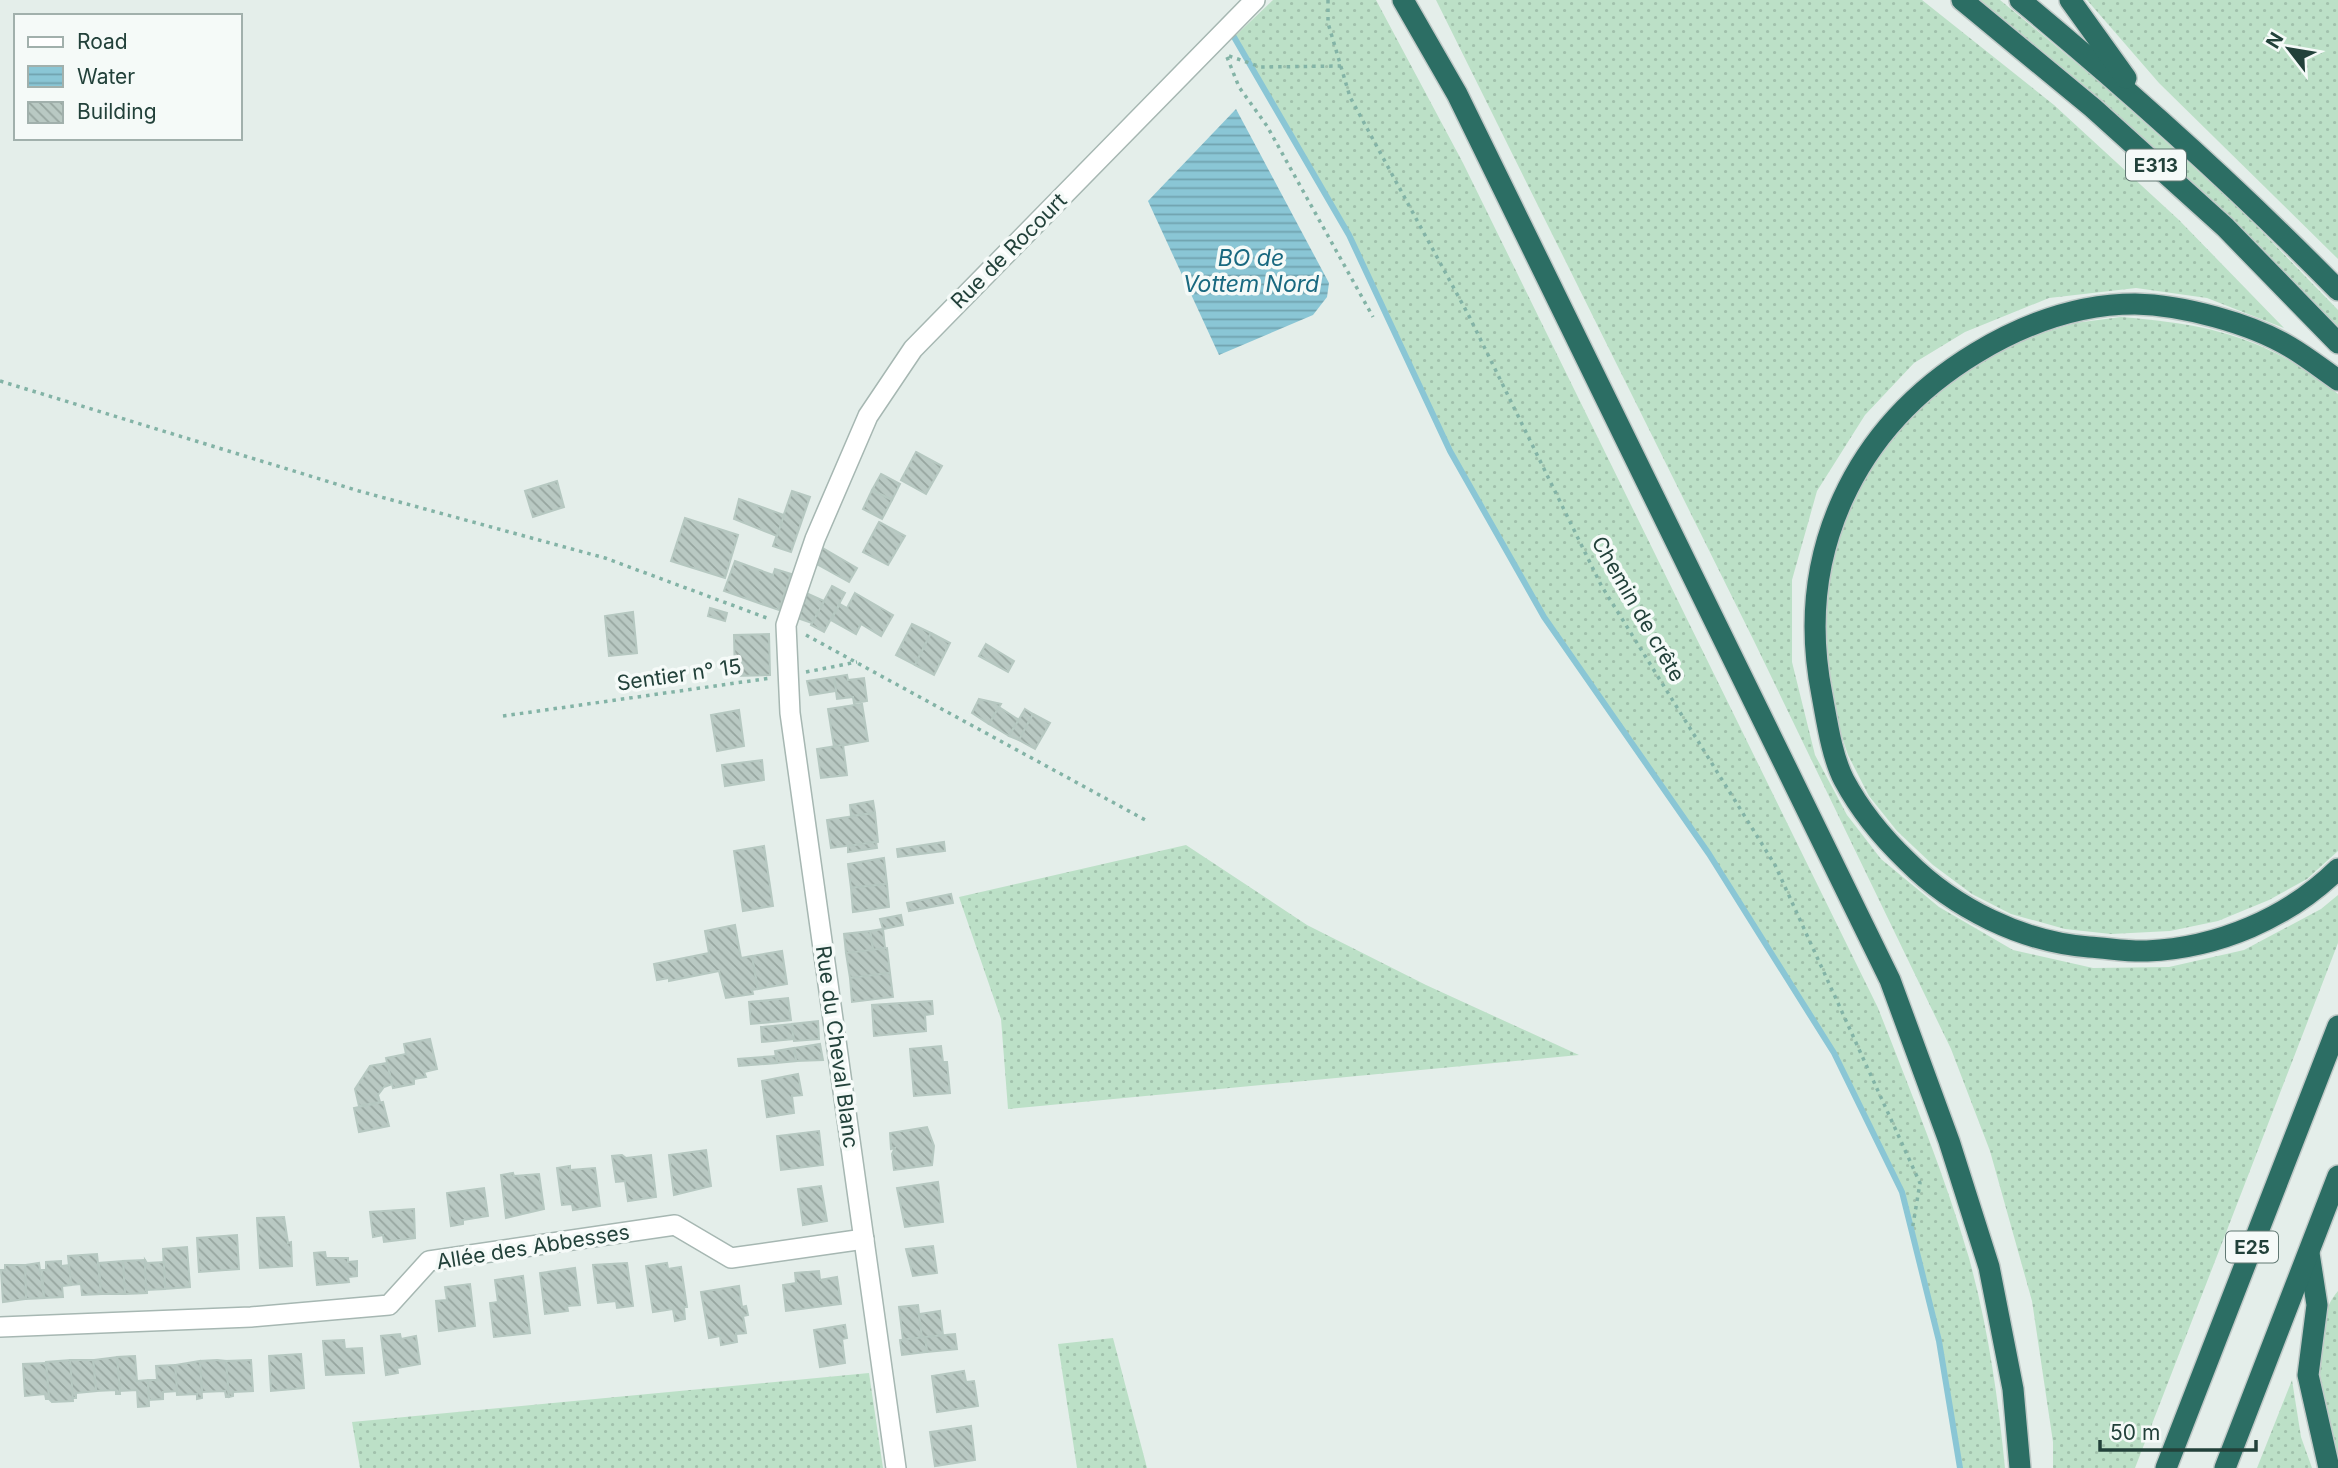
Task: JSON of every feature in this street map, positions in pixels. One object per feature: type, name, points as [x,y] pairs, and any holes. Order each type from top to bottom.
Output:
[{"type":"highway","points":[[1403,0],[1457,94],[1890,980],[1949,1141],[1989,1267],[2013,1389],[2020,1468]]},
{"type":"highway","name":"E313","points":[[1962,0],[2093,108],[2225,227],[2338,343]]},
{"type":"highway","name":"E313","points":[[2020,0],[2143,103],[2252,202],[2338,290]]},
{"type":"highway","points":[[2070,0],[2143,103]]},
{"type":"highway","points":[[2338,380],[2289,346],[2248,327],[2195,313],[2137,304],[2042,319],[1999,339],[1950,369],[1912,400],[1875,440],[1847,489],[1825,544],[1815,601],[1814,655],[1843,778],[1884,839],[1930,884],[2001,926],[2069,946],[2146,951],[2177,947],[2240,933],[2316,890],[2338,869]]},
{"type":"highway","name":"E25","points":[[2166,1468],[2338,1027]]},
{"type":"highway","name":"E25","points":[[2225,1468],[2338,1176]]},
{"type":"highway","points":[[2309,1251],[2316,1305],[2308,1375],[2329,1468]]},
{"type":"street","name":"Rue de Rocourt","points":[[815,539],[868,416],[913,349],[1221,49],[1255,0]]},
{"type":"street","name":"Rue du Cheval Blanc","points":[[815,539],[786,625],[790,713],[896,1468]]},
{"type":"street","name":"Allée des Abbesses","points":[[0,1327],[251,1317],[389,1305],[429,1261],[675,1225],[731,1258],[864,1239]]},
{"type":"path","name":"Chemin de crête","points":[[1328,0],[1328,23],[1350,97],[1469,316],[1601,585],[1774,865],[1920,1183],[1912,1231]]},
{"type":"path","points":[[1221,49],[1261,67],[1340,66]]},
{"type":"path","points":[[1221,49],[1239,87],[1267,126],[1373,317]]},
{"type":"path","points":[[0,381],[482,526],[605,558],[786,625],[859,662],[1149,822]]},
{"type":"path","name":"Sentier n° 15","points":[[503,716],[790,675],[859,662]]},
{"type":"green space","points":[[1273,0],[1376,0],[1463,163],[1878,1008],[1938,1163],[1969,1258],[1992,1362],[2005,1468],[1962,1468],[1940,1335],[1902,1192],[1834,1053],[1709,854],[1544,617],[1450,451],[1349,235],[1234,37]]},
{"type":"green space","points":[[1436,0],[1922,0],[2054,105],[2179,220],[2284,328],[2207,298],[2136,288],[2049,298],[1965,332],[1914,363],[1865,415],[1817,491],[1792,580],[1792,662],[1815,755],[1847,815],[1881,859],[1939,907],[2013,950],[2093,968],[2169,967],[2244,950],[2321,909],[2338,895],[2338,943],[2135,1468],[2053,1468],[2053,1442],[2032,1301],[1990,1151],[1951,1049],[1754,641]]},
{"type":"green space","points":[[1979,0],[2000,0],[2108,89],[2242,211],[2338,310],[2338,327],[2233,220],[2101,100]]},
{"type":"green space","points":[[2087,0],[2338,0],[2338,259],[2159,83]]},
{"type":"green space","points":[[2121,317],[2182,324],[2236,337],[2287,359],[2338,394],[2338,851],[2307,879],[2269,900],[2218,921],[2170,931],[2111,934],[2065,929],[2011,914],[1972,894],[1933,865],[1897,831],[1869,796],[1848,755],[1832,708],[1820,620],[1834,536],[1875,454],[1956,372],[2023,339],[2075,323]]},
{"type":"green space","points":[[1186,845],[1307,925],[1426,985],[1579,1055],[1008,1109],[1001,1019],[959,897]]},
{"type":"green space","points":[[2338,1291],[2338,1460],[2323,1397],[2319,1350],[2328,1307]]},
{"type":"green space","points":[[1113,1338],[1147,1468],[1077,1468],[1058,1344]]},
{"type":"green space","points":[[869,1373],[883,1468],[360,1468],[352,1422]]},
{"type":"green space","points":[[2292,1380],[2301,1437],[2312,1468],[2257,1468]]},
{"type":"water","name":"BO de Vottem Nord","points":[[1236,109],[1329,283],[1327,297],[1313,315],[1219,355],[1148,201]]},
{"type":"building","points":[[916,452],[942,466],[926,494],[901,480]]},
{"type":"building","points":[[881,474],[900,484],[892,500],[872,490]]},
{"type":"building","points":[[557,481],[564,507],[533,517],[525,491]]},
{"type":"building","points":[[872,490],[892,500],[882,519],[863,509]]},
{"type":"building","points":[[792,491],[810,497],[791,552],[773,546]]},
{"type":"building","points":[[739,499],[784,515],[777,536],[734,519]]},
{"type":"building","points":[[685,518],[738,535],[725,578],[671,561]]},
{"type":"building","points":[[879,522],[905,536],[888,565],[863,552]]},
{"type":"building","points":[[821,547],[857,568],[849,582],[815,563]]},
{"type":"building","points":[[735,561],[773,575],[775,569],[791,574],[779,610],[724,591]]},
{"type":"building","points":[[832,586],[845,593],[824,632],[811,625]]},
{"type":"building","points":[[806,593],[824,601],[812,623],[797,618]]},
{"type":"building","points":[[855,593],[893,615],[881,636],[861,624],[856,634],[831,620],[840,604],[847,608]]},
{"type":"building","points":[[710,608],[727,613],[725,621],[708,616]]},
{"type":"building","points":[[633,612],[637,653],[609,656],[605,616]]},
{"type":"building","points":[[912,624],[931,633],[915,665],[896,655]]},
{"type":"building","points":[[931,633],[950,643],[934,675],[915,665]]},
{"type":"building","points":[[769,634],[770,675],[735,676],[734,635]]},
{"type":"building","points":[[986,644],[1014,661],[1008,672],[979,656]]},
{"type":"building","points":[[847,675],[848,680],[864,678],[867,701],[854,703],[853,697],[837,699],[834,677]]},
{"type":"building","points":[[834,677],[836,691],[810,695],[807,681]]},
{"type":"building","points":[[979,699],[1001,704],[989,724],[972,713]]},
{"type":"building","points":[[862,704],[868,741],[834,747],[828,709]]},
{"type":"building","points":[[999,707],[1019,720],[1009,736],[989,724]]},
{"type":"building","points":[[1025,709],[1033,714],[1019,740],[1009,736]]},
{"type":"building","points":[[739,710],[744,746],[717,751],[711,715]]},
{"type":"building","points":[[1033,714],[1050,723],[1035,749],[1019,740]]},
{"type":"building","points":[[843,745],[847,775],[821,778],[817,749]]},
{"type":"building","points":[[762,760],[764,780],[725,786],[722,765]]},
{"type":"building","points":[[873,801],[875,813],[851,816],[850,805]]},
{"type":"building","points":[[875,813],[878,842],[831,848],[827,820]]},
{"type":"building","points":[[876,842],[877,848],[848,852],[848,846]]},
{"type":"building","points":[[944,842],[945,851],[898,857],[897,849]]},
{"type":"building","points":[[764,846],[773,906],[743,911],[734,851]]},
{"type":"building","points":[[884,858],[887,884],[851,888],[848,864]]},
{"type":"building","points":[[887,884],[889,907],[853,912],[851,888]]},
{"type":"building","points":[[951,894],[953,903],[909,911],[907,903]]},
{"type":"building","points":[[901,915],[903,925],[883,929],[880,919]]},
{"type":"building","points":[[735,925],[741,958],[752,956],[758,989],[752,990],[753,994],[726,998],[719,971],[669,981],[669,978],[657,980],[654,964],[709,953],[705,931]]},
{"type":"building","points":[[883,929],[885,948],[873,950],[870,931]]},
{"type":"building","points":[[870,931],[873,950],[846,953],[844,934]]},
{"type":"building","points":[[887,948],[890,973],[850,978],[846,953]]},
{"type":"building","points":[[782,951],[787,984],[758,989],[752,956]]},
{"type":"building","points":[[890,973],[893,997],[852,1002],[850,978]]},
{"type":"building","points":[[788,998],[791,1020],[751,1024],[749,1002]]},
{"type":"building","points":[[932,1001],[933,1014],[925,1015],[926,1031],[874,1036],[872,1005]]},
{"type":"building","points":[[818,1021],[819,1039],[794,1041],[792,1024]]},
{"type":"building","points":[[792,1024],[793,1039],[762,1042],[761,1027]]},
{"type":"building","points":[[430,1039],[437,1069],[424,1072],[426,1077],[414,1079],[414,1084],[393,1088],[386,1058],[406,1054],[404,1044]]},
{"type":"building","points":[[820,1044],[823,1060],[796,1061],[794,1048]]},
{"type":"building","points":[[941,1046],[943,1062],[947,1062],[950,1093],[914,1096],[910,1049]]},
{"type":"building","points":[[794,1048],[796,1061],[777,1063],[775,1051]]},
{"type":"building","points":[[776,1056],[777,1063],[739,1066],[738,1059]]},
{"type":"building","points":[[387,1063],[392,1084],[384,1087],[378,1095],[380,1102],[359,1106],[355,1089],[370,1066]]},
{"type":"building","points":[[798,1074],[802,1095],[792,1096],[794,1113],[767,1117],[762,1081]]},
{"type":"building","points":[[383,1102],[389,1126],[359,1132],[354,1108]]},
{"type":"building","points":[[927,1127],[934,1146],[932,1165],[894,1170],[892,1154],[895,1148],[891,1149],[890,1133]]},
{"type":"building","points":[[819,1131],[823,1165],[781,1170],[777,1136]]},
{"type":"building","points":[[706,1150],[711,1186],[674,1195],[669,1155]]},
{"type":"building","points":[[622,1155],[626,1158],[651,1155],[656,1197],[628,1201],[625,1181],[616,1182],[612,1156]]},
{"type":"building","points":[[570,1166],[570,1170],[595,1168],[600,1206],[573,1210],[572,1204],[562,1205],[557,1168]]},
{"type":"building","points":[[513,1173],[514,1176],[539,1174],[544,1209],[506,1218],[501,1175]]},
{"type":"building","points":[[938,1182],[943,1222],[905,1227],[897,1188]]},
{"type":"building","points":[[821,1186],[827,1221],[803,1225],[798,1189]]},
{"type":"building","points":[[484,1188],[488,1216],[463,1220],[463,1224],[451,1226],[447,1193]]},
{"type":"building","points":[[414,1209],[415,1238],[384,1242],[383,1235],[373,1237],[370,1212]]},
{"type":"building","points":[[284,1217],[288,1243],[291,1242],[292,1266],[260,1268],[257,1218]]},
{"type":"building","points":[[237,1235],[239,1269],[199,1272],[197,1238]]},
{"type":"building","points":[[933,1246],[937,1273],[913,1276],[906,1249]]},
{"type":"building","points":[[187,1247],[190,1287],[165,1289],[163,1249]]},
{"type":"building","points":[[325,1252],[326,1258],[348,1258],[348,1262],[357,1261],[357,1276],[348,1277],[349,1282],[317,1285],[314,1253]]},
{"type":"building","points":[[97,1254],[101,1294],[82,1295],[81,1284],[71,1285],[68,1256]]},
{"type":"building","points":[[145,1260],[147,1293],[125,1294],[123,1261]]},
{"type":"building","points":[[145,1260],[147,1263],[164,1262],[165,1289],[146,1290]]},
{"type":"building","points":[[61,1261],[61,1266],[69,1265],[71,1285],[62,1286],[63,1297],[44,1298],[42,1270],[46,1270],[46,1262]]},
{"type":"building","points":[[123,1261],[125,1294],[101,1294],[99,1263]]},
{"type":"building","points":[[39,1263],[44,1298],[26,1299],[25,1265]]},
{"type":"building","points":[[627,1263],[633,1306],[617,1308],[616,1301],[598,1303],[593,1265]]},
{"type":"building","points":[[667,1263],[668,1269],[681,1267],[687,1307],[684,1307],[685,1319],[675,1321],[673,1309],[653,1312],[646,1266]]},
{"type":"building","points":[[5,1265],[25,1265],[26,1299],[3,1302],[1,1270],[5,1270]]},
{"type":"building","points":[[575,1268],[580,1305],[567,1306],[568,1311],[545,1314],[540,1273]]},
{"type":"building","points":[[819,1271],[820,1280],[837,1277],[841,1304],[786,1311],[783,1285],[796,1283],[795,1273]]},
{"type":"building","points":[[523,1276],[530,1333],[494,1337],[490,1303],[498,1302],[495,1280]]},
{"type":"building","points":[[470,1284],[475,1326],[439,1331],[436,1301],[447,1300],[445,1287]]},
{"type":"building","points":[[739,1286],[742,1307],[746,1306],[748,1315],[743,1316],[746,1333],[736,1334],[737,1342],[721,1345],[720,1336],[709,1338],[701,1292]]},
{"type":"building","points":[[918,1305],[922,1338],[903,1340],[899,1307]]},
{"type":"building","points":[[940,1311],[943,1335],[922,1338],[919,1314]]},
{"type":"building","points":[[845,1325],[847,1338],[842,1339],[845,1363],[820,1367],[814,1330]]},
{"type":"building","points":[[400,1334],[401,1339],[416,1336],[420,1364],[397,1368],[398,1373],[386,1375],[381,1336]]},
{"type":"building","points":[[955,1334],[957,1349],[927,1352],[925,1337]]},
{"type":"building","points":[[925,1337],[927,1352],[902,1355],[900,1340]]},
{"type":"building","points":[[344,1340],[345,1349],[362,1348],[364,1373],[326,1375],[323,1341]]},
{"type":"building","points":[[301,1354],[304,1388],[271,1391],[269,1356]]},
{"type":"building","points":[[135,1356],[137,1381],[148,1380],[149,1406],[138,1407],[137,1390],[120,1391],[117,1357]]},
{"type":"building","points":[[117,1357],[120,1394],[116,1394],[116,1390],[96,1391],[93,1360]]},
{"type":"building","points":[[70,1360],[93,1360],[96,1391],[76,1393],[76,1398],[72,1398]]},
{"type":"building","points":[[70,1360],[73,1401],[52,1402],[49,1399],[46,1362]]},
{"type":"building","points":[[251,1360],[253,1391],[233,1392],[233,1396],[229,1397],[226,1361]]},
{"type":"building","points":[[200,1361],[226,1361],[229,1397],[226,1397],[225,1391],[202,1392]]},
{"type":"building","points":[[200,1361],[202,1398],[197,1399],[197,1394],[177,1395],[175,1365]]},
{"type":"building","points":[[46,1363],[49,1399],[46,1399],[45,1394],[25,1396],[23,1364]]},
{"type":"building","points":[[175,1365],[177,1391],[163,1392],[163,1399],[149,1400],[148,1380],[157,1380],[156,1366]]},
{"type":"building","points":[[964,1371],[966,1382],[974,1381],[978,1406],[937,1412],[932,1376]]},
{"type":"building","points":[[971,1426],[975,1460],[935,1466],[930,1432]]},
{"type":"waterway","points":[[1234,37],[1349,235],[1450,451],[1544,617],[1709,854],[1834,1053],[1902,1192],[1939,1341],[1960,1468]]}]
